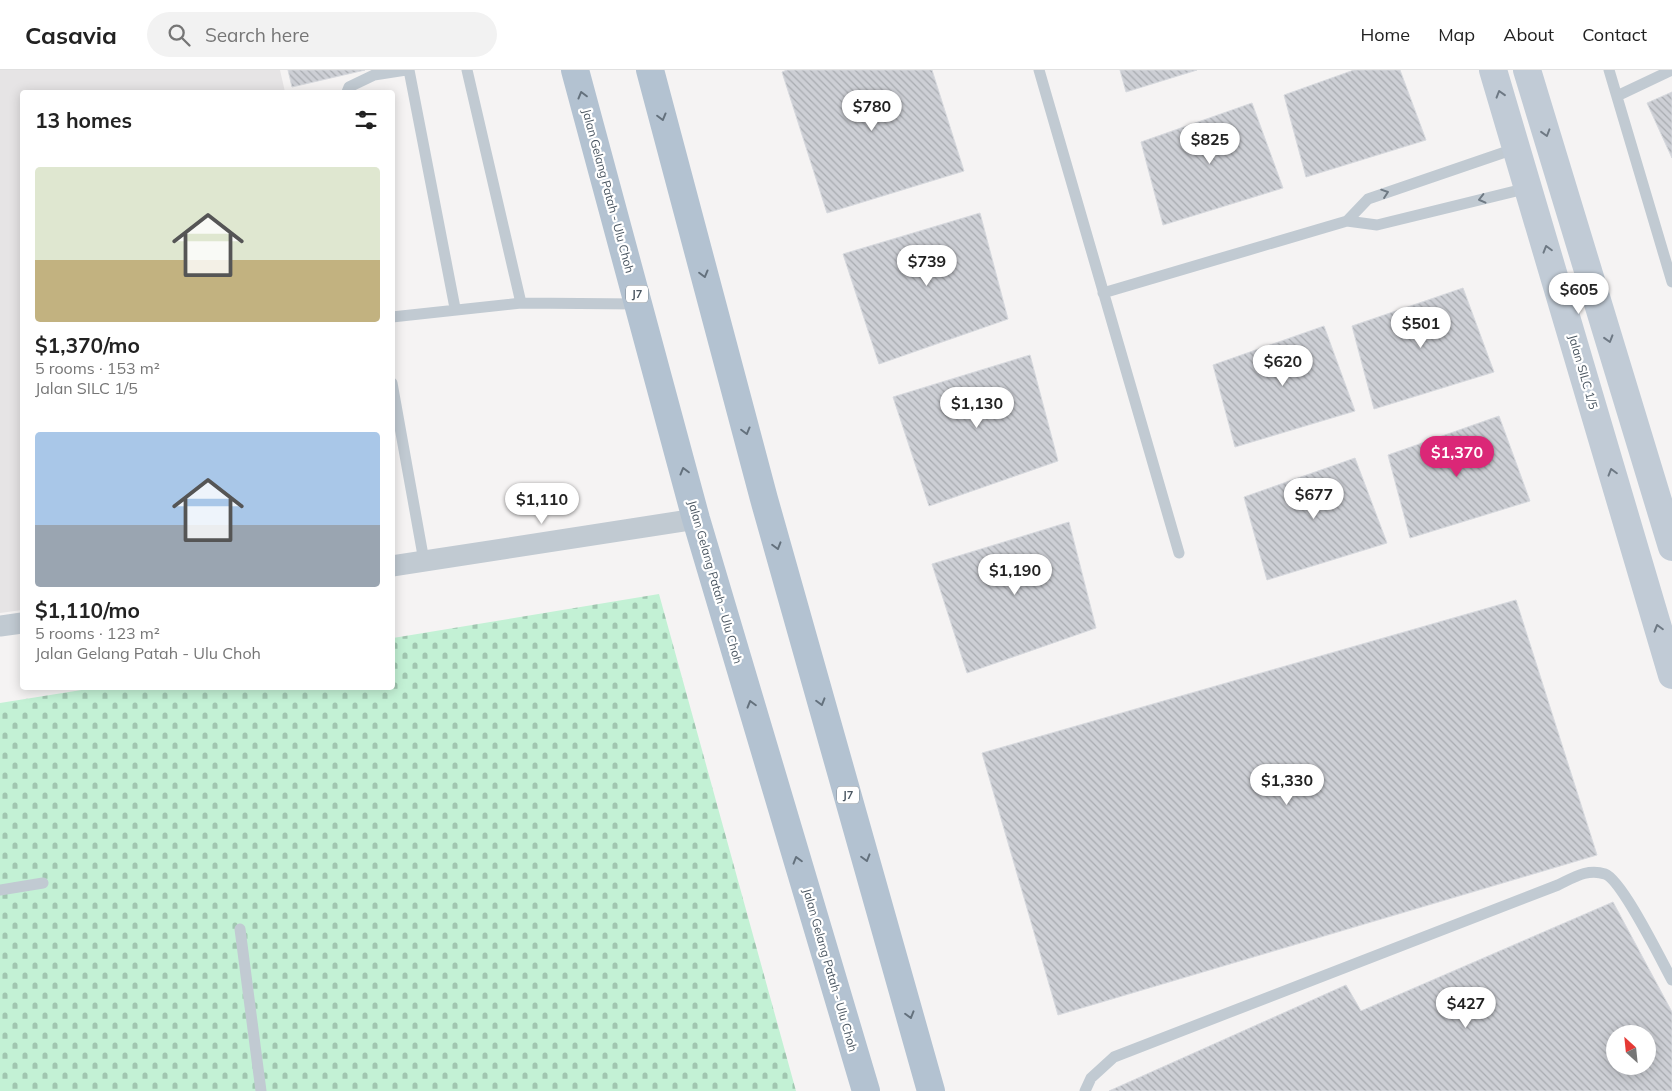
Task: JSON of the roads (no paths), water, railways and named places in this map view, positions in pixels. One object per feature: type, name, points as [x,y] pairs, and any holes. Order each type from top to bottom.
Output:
[{"type":"main road","name":"Jalan Gelang Patah - Ulu Choh","points":[[575,70],[696,519],[866,1091]]},
{"type":"main road","name":"J7","points":[[650,70],[764,499],[932,1091]]},
{"type":"street","name":"Jalan SILC 1/5","points":[[1493,70],[1672,675]]},
{"type":"street","points":[[1527,70],[1672,547]]},
{"type":"street","points":[[395,566],[696,519]]},
{"type":"street","points":[[0,626],[20,623]]},
{"type":"lane","points":[[348,90],[349,87],[374,75],[408,70],[455,308]]},
{"type":"lane","points":[[467,70],[520,303]]},
{"type":"lane","points":[[1039,70],[1178,553]]},
{"type":"lane","points":[[1609,70],[1672,282]]},
{"type":"lane","points":[[1617,96],[1672,70]]},
{"type":"lane","points":[[1347,221],[1368,199],[1517,148]]},
{"type":"lane","points":[[1103,293],[1347,221],[1377,225],[1529,188]]},
{"type":"lane","points":[[395,316],[455,308],[520,303],[639,304]]},
{"type":"lane","points":[[395,400],[424,561]]},
{"type":"lane","points":[[1085,1091],[1091,1078],[1114,1057],[1558,885],[1587,871],[1606,874],[1622,891],[1672,980]]},
{"type":"lane","points":[[0,890],[43,883]]},
{"type":"lane","points":[[240,929],[261,1091]]}]
